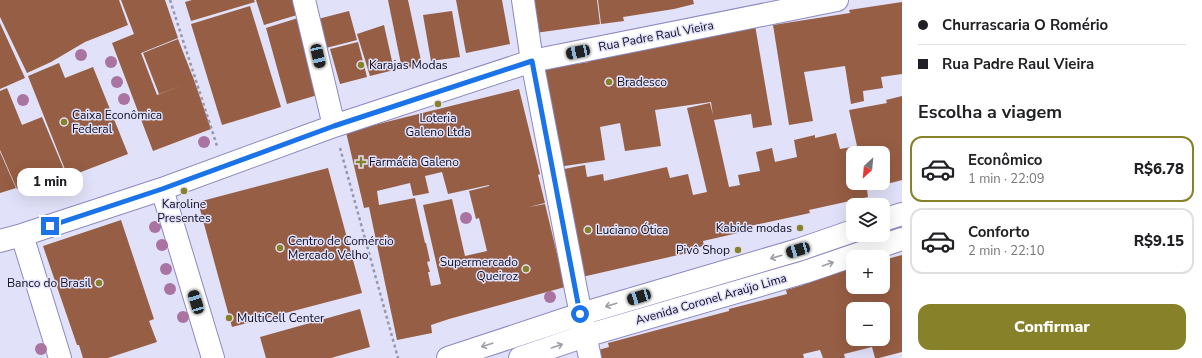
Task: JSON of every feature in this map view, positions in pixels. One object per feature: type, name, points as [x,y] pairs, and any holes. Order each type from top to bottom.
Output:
[{"type":"street","points":[[304,0],[334,126]]},
{"type":"street","points":[[523,0],[532,61],[580,314],[590,358]]},
{"type":"street","name":"Rua Padre Raul Vieira","points":[[0,241],[162,189],[334,126],[532,61],[837,0]]},
{"type":"street","points":[[162,189],[213,358]]},
{"type":"street","points":[[890,218],[902,214]]},
{"type":"street","name":"Avenida Coronel Araújo Lima","points":[[448,358],[580,314],[798,250],[846,233]]},
{"type":"street","points":[[22,235],[60,358]]},
{"type":"street","name":"Avenida Coronel Araújo Lima","points":[[520,358],[585,336],[805,272],[902,239]]},
{"type":"street","points":[[798,250],[805,272]]},
{"type":"path","points":[[170,0],[224,167]]},
{"type":"path","points":[[334,126],[398,358]]},
{"type":"building","points":[[0,0],[119,0],[128,25],[85,42],[51,62],[27,73],[0,17]]},
{"type":"building","points":[[121,0],[165,0],[178,38],[141,53],[157,95],[183,85],[159,94],[143,53],[178,39],[211,129],[153,151],[112,43],[134,34]]},
{"type":"building","points":[[192,0],[254,0],[255,2],[191,21],[185,2]]},
{"type":"building","points":[[256,0],[292,0],[297,15],[264,25]]},
{"type":"building","points":[[388,0],[408,0],[422,65],[402,69]]},
{"type":"building","points":[[456,0],[502,0],[510,44],[466,53]]},
{"type":"building","points":[[530,0],[597,0],[600,24],[535,33]]},
{"type":"building","points":[[598,0],[693,0],[694,4],[674,9],[623,17],[624,21],[601,24]]},
{"type":"building","points":[[902,2],[902,74],[881,77],[883,88],[863,91],[864,101],[851,104],[845,66],[804,72],[813,121],[789,125],[773,25],[850,13],[849,10]]},
{"type":"building","points":[[250,6],[281,107],[222,125],[191,24]]},
{"type":"building","points":[[349,11],[357,40],[326,48],[318,19]]},
{"type":"building","points":[[452,11],[460,57],[431,61],[423,15]]},
{"type":"building","points":[[298,18],[321,94],[287,104],[266,28]]},
{"type":"building","points":[[0,23],[25,78],[0,89]]},
{"type":"building","points":[[384,25],[394,70],[370,76],[357,34]]},
{"type":"building","points":[[755,25],[772,125],[753,128],[751,114],[714,120],[729,187],[740,185],[738,175],[760,171],[756,152],[772,148],[775,162],[797,157],[794,140],[815,135],[815,138],[836,133],[840,149],[846,148],[846,190],[867,190],[868,197],[846,198],[846,202],[809,210],[810,213],[750,226],[751,230],[703,241],[704,246],[686,250],[687,253],[582,277],[559,170],[585,165],[587,177],[603,174],[604,181],[667,167],[670,178],[688,174],[693,195],[707,192],[687,108],[710,103],[713,115],[711,102],[655,110],[661,146],[625,151],[620,123],[600,127],[605,160],[558,167],[542,69],[589,62],[589,59]]},
{"type":"building","points":[[358,42],[367,77],[340,84],[330,49]]},
{"type":"building","points":[[59,63],[65,78],[93,67],[128,154],[68,177],[28,76]]},
{"type":"building","points":[[7,88],[22,125],[42,117],[65,172],[17,189],[0,150],[0,91]]},
{"type":"building","points":[[519,89],[540,174],[538,175],[545,203],[529,207],[545,204],[565,287],[449,319],[431,325],[432,333],[397,340],[369,207],[364,208],[346,132]],"holes":[[[442,172],[448,194],[489,185],[469,191],[476,219],[479,218],[487,251],[465,256],[452,199],[423,205],[441,284],[431,286],[428,272],[430,272],[427,262],[430,261],[415,198],[379,205],[377,191],[410,183],[413,196],[429,193],[425,176]]]},
{"type":"building","points":[[902,96],[902,180],[890,183],[890,146],[857,146],[849,110],[887,103],[886,100]]},
{"type":"building","points":[[0,152],[16,188],[0,193]]},
{"type":"building","name":"Centro de Comércio Mercado Velho","points":[[328,168],[362,293],[232,327],[198,202]]},
{"type":"building","name":"Banco do Brasil","points":[[121,220],[154,319],[149,321],[157,342],[108,358],[83,358],[79,345],[77,345],[43,246]]},
{"type":"building","points":[[902,255],[902,352],[875,358],[872,347],[844,354],[845,358],[823,358],[820,350],[803,354],[804,358],[592,358],[591,352],[609,347],[608,343],[787,294],[786,290],[803,285],[802,280],[846,269],[846,294],[890,294],[890,258]]},
{"type":"building","points":[[360,309],[370,347],[331,358],[266,358],[260,337]]},
{"type":"place","name":"Karajas Modas","points":[[361,65]]},
{"type":"place","name":"Bradesco","points":[[609,82]]},
{"type":"place","name":"Loteria Galeno Ltda","points":[[438,104]]},
{"type":"place","name":"Caixa Econômica Federal","points":[[64,122]]},
{"type":"place","name":"Farmácia Galeno","points":[[361,162]]},
{"type":"place","name":"Karoline Presentes","points":[[184,191]]},
{"type":"place","name":"Kabide modas","points":[[800,228]]},
{"type":"place","name":"Luciano Ótica","points":[[588,230]]},
{"type":"place","name":"Centro de Comércio Mercado Velho","points":[[280,248]]},
{"type":"place","name":"Pivô Shop","points":[[738,250]]},
{"type":"place","name":"Supermercado Queiroz","points":[[526,269]]},
{"type":"place","name":"Banco do Brasil","points":[[99,283]]},
{"type":"place","name":"MultiCell Center","points":[[229,318]]},
{"type":"route","points":[[50,226],[162,189],[334,126],[532,61],[580,314]]}]
